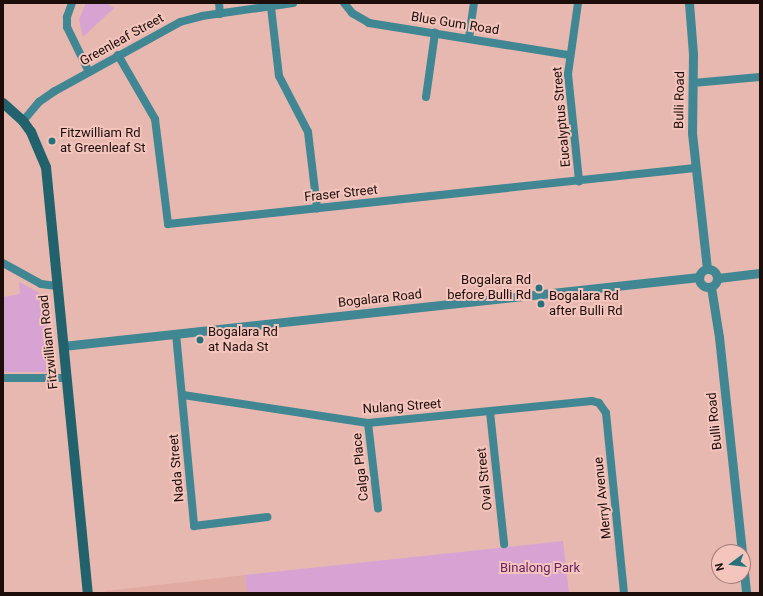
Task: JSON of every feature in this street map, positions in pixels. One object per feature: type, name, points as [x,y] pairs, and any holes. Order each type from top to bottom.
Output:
[{"type":"main road","name":"Fitzwilliam Road","points":[[3,103],[23,121],[38,144],[46,166],[88,593]]},
{"type":"street","points":[[72,3],[67,17],[67,27],[89,72]]},
{"type":"street","points":[[219,3],[220,14]]},
{"type":"street","name":"Greenleaf Street","points":[[23,121],[46,97],[118,55],[180,22],[220,14],[293,3]]},
{"type":"street","name":"Blue Gum Road","points":[[344,3],[352,13],[368,23],[570,55]]},
{"type":"street","points":[[469,38],[474,3]]},
{"type":"street","name":"Eucalyptus Street","points":[[578,3],[568,74],[579,181]]},
{"type":"street","name":"Bulli Road","points":[[689,3],[693,83],[692,133],[707,268]]},
{"type":"street","points":[[271,7],[279,76],[308,132],[317,208]]},
{"type":"street","points":[[426,97],[435,33]]},
{"type":"street","name":"Fraser Street","points":[[118,55],[155,119],[168,224],[695,168]]},
{"type":"street","points":[[693,83],[760,77]]},
{"type":"street","points":[[3,263],[41,284],[57,286]]},
{"type":"street","points":[[718,278],[715,271],[707,268],[702,270],[699,277],[703,286],[711,287],[718,278],[760,273]]},
{"type":"street","name":"Bogalara Road","points":[[63,346],[699,277]]},
{"type":"street","name":"Bulli Road","points":[[711,287],[719,338],[741,544]]},
{"type":"street","name":"Nada Street","points":[[176,334],[194,526],[267,517]]},
{"type":"street","points":[[3,378],[66,378]]},
{"type":"street","name":"Nulang Street","points":[[182,395],[368,423],[592,401],[599,403]]},
{"type":"street","name":"Merryl Avenue","points":[[599,403],[606,413],[624,593]]},
{"type":"street","name":"Oval Street","points":[[490,412],[504,544]]},
{"type":"street","name":"Calga Place","points":[[368,423],[378,508]]},
{"type":"shaded area","points":[[245,575],[247,593],[105,593],[105,591]]},
{"type":"green space","points":[[86,3],[106,3],[114,8],[83,37],[79,20]]},
{"type":"green space","points":[[19,282],[38,292],[46,301],[53,367],[49,372],[3,372],[3,297],[20,294]]},
{"type":"green space","name":"Binalong Park","points":[[563,541],[569,593],[247,593],[245,575]]},
{"type":"place","name":"Fitzwilliam Rd at Greenleaf St","points":[[52,141]]},
{"type":"place","name":"Bogalara Rd before Bulli Rd","points":[[539,288]]},
{"type":"place","name":"Bogalara Rd after Bulli Rd","points":[[541,304]]},
{"type":"place","name":"Bogalara Rd at Nada St","points":[[200,340]]}]
